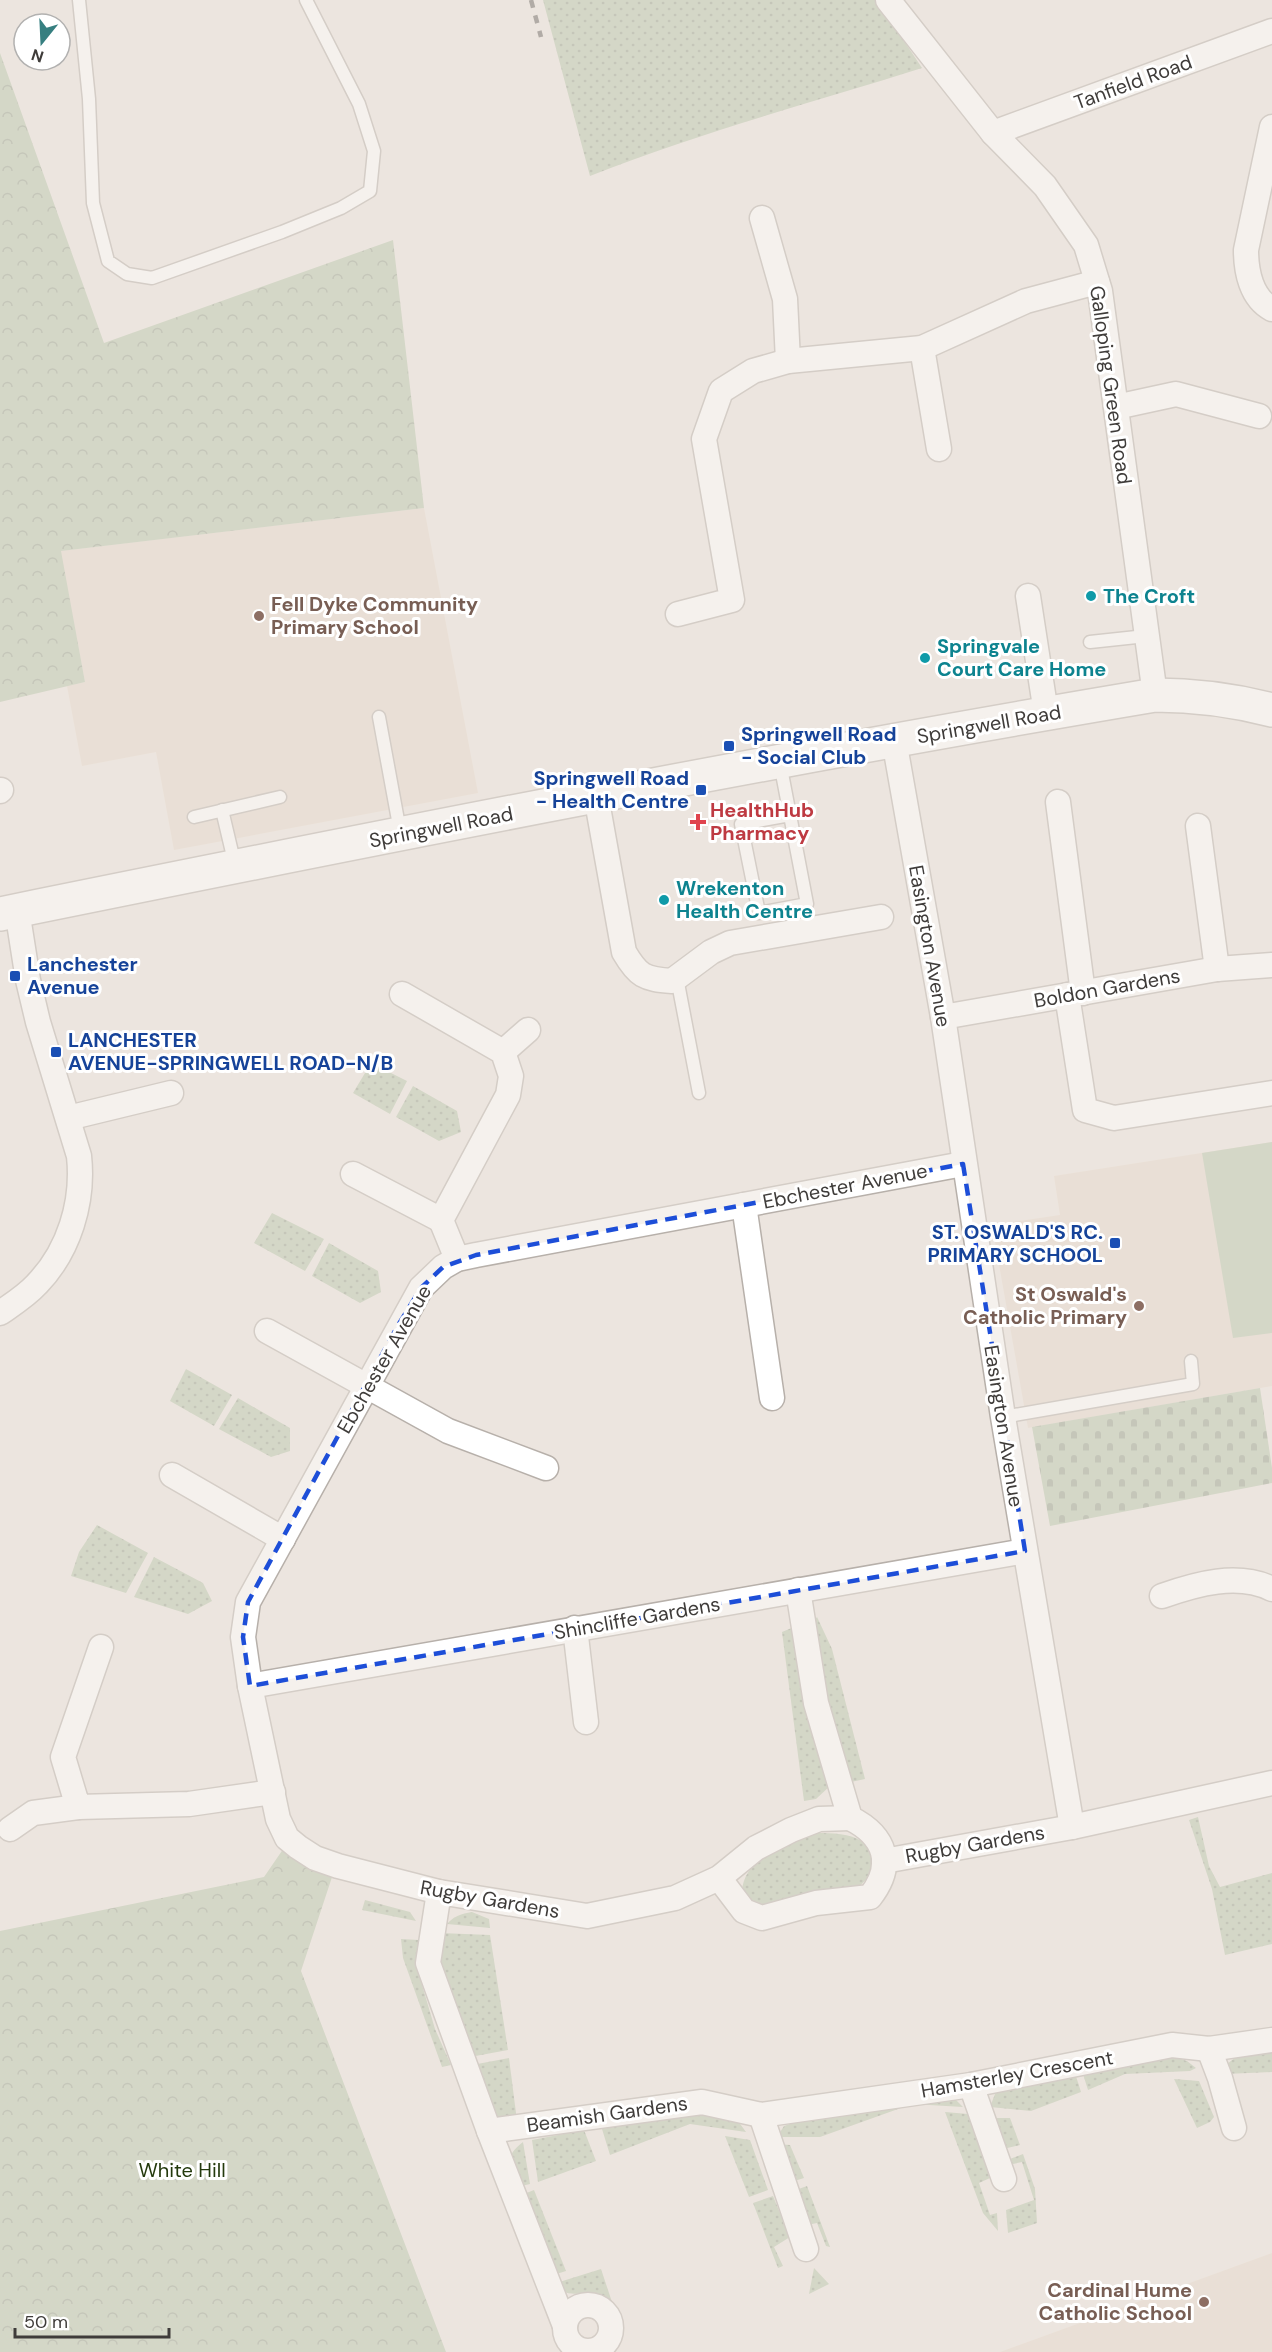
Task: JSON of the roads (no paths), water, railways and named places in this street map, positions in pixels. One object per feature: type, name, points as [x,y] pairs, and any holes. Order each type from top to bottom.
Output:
[{"type":"main road","name":"Springwell Road","points":[[9,912],[596,796],[894,740],[1155,695],[1188,695],[1226,699],[1272,710]]},
{"type":"street","name":"Galloping Green Road","points":[[888,0],[993,133],[1045,186],[1086,245],[1097,282],[1155,695]]},
{"type":"street","name":"Tanfield Road","points":[[993,133],[1272,31]]},
{"type":"street","points":[[1272,127],[1246,250],[1246,270],[1254,291],[1272,309]]},
{"type":"street","points":[[762,219],[785,299],[788,361]]},
{"type":"street","points":[[678,614],[732,600],[704,439],[721,391],[753,371],[788,361],[921,348],[1026,301],[1097,282]]},
{"type":"street","points":[[921,348],[939,449]]},
{"type":"street","points":[[1116,407],[1176,394],[1259,416]]},
{"type":"street","points":[[1028,596],[1046,713]]},
{"type":"street","name":"Easington Avenue","points":[[894,740],[943,1017],[963,1164],[1024,1551],[1072,1827]]},
{"type":"street","points":[[596,796],[624,952],[634,970],[652,980],[672,981],[711,952],[730,943],[881,917]]},
{"type":"street","points":[[1058,802],[1085,1110],[1114,1118],[1272,1093]]},
{"type":"street","points":[[1198,826],[1217,969]]},
{"type":"street","points":[[0,1313],[20,1299],[44,1275],[62,1250],[73,1222],[81,1177],[79,1156],[38,1022],[9,912]]},
{"type":"street","name":"Boldon Gardens","points":[[943,1017],[1217,969],[1272,965]]},
{"type":"street","points":[[402,994],[503,1052],[511,1076],[508,1095],[441,1220]]},
{"type":"street","points":[[503,1052],[528,1030]]},
{"type":"street","points":[[68,1118],[171,1093]]},
{"type":"street","name":"Ebchester Avenue","points":[[298,1847],[287,1838],[278,1819],[250,1686],[243,1637],[248,1602],[421,1288],[443,1267],[456,1259],[963,1164]]},
{"type":"street","points":[[353,1174],[441,1220],[456,1259]]},
{"type":"street","points":[[744,1205],[772,1398]]},
{"type":"street","points":[[267,1331],[448,1431],[546,1468]]},
{"type":"street","points":[[172,1475],[283,1539]]},
{"type":"street","name":"Shincliffe Gardens","points":[[250,1686],[1024,1551]]},
{"type":"street","points":[[1162,1596],[1192,1585],[1224,1581],[1263,1585],[1272,1589]]},
{"type":"street","points":[[798,1590],[818,1711],[850,1818],[865,1826],[874,1835],[882,1846],[884,1861]]},
{"type":"street","points":[[574,1628],[586,1722]]},
{"type":"street","points":[[78,1807],[63,1757],[101,1647]]},
{"type":"street","name":"Rugby Gardens","points":[[719,1878],[744,1911],[762,1918],[816,1903],[870,1897],[880,1883],[884,1861],[1072,1827],[1272,1783]]},
{"type":"street","points":[[10,1829],[33,1813],[78,1807],[189,1804],[273,1792]]},
{"type":"street","name":"Rugby Gardens","points":[[298,1847],[322,1861],[439,1892],[587,1916],[675,1898],[719,1878],[756,1848],[791,1830],[819,1819],[850,1818]]},
{"type":"street","points":[[439,1892],[428,1963],[489,2131],[565,2326]]},
{"type":"street","name":"Hamsterley Crescent","points":[[761,2115],[971,2085],[1172,2045],[1209,2049],[1272,2040]]},
{"type":"street","points":[[1209,2049],[1234,2128]]},
{"type":"street","points":[[971,2085],[1004,2179]]},
{"type":"street","name":"Beamish Gardens","points":[[489,2131],[702,2102],[761,2115]]},
{"type":"street","points":[[761,2115],[806,2249]]},
{"type":"lane","points":[[79,0],[89,99],[93,203],[108,261],[127,274],[152,278],[282,232],[341,208],[370,192],[374,151],[359,104],[306,0]]},
{"type":"lane","points":[[1090,642],[1146,636]]},
{"type":"lane","points":[[379,717],[401,834]]},
{"type":"lane","points":[[780,762],[807,904],[759,914],[741,824],[790,815]]},
{"type":"lane","points":[[194,817],[280,797]]},
{"type":"lane","points":[[222,810],[235,867]]},
{"type":"lane","points":[[677,978],[699,1093]]},
{"type":"lane","points":[[1003,1417],[1193,1384],[1191,1361]]},
{"type":"railway","points":[[531,0],[541,37]]},
{"type":"place","name":"The Croft","points":[[1091,596]]},
{"type":"place","name":"Fell Dyke Community Primary School","points":[[259,616]]},
{"type":"place","name":"Springvale Court Care Home","points":[[925,658]]},
{"type":"place","name":"Springwell Road - Social Club","points":[[729,746]]},
{"type":"place","name":"Springwell Road - Health Centre","points":[[701,790]]},
{"type":"place","name":"HealthHub Pharmacy","points":[[698,822]]},
{"type":"place","name":"Wrekenton Health Centre","points":[[664,900]]},
{"type":"place","name":"Lanchester Avenue","points":[[15,976]]},
{"type":"place","name":"LANCHESTER AVENUE-SPRINGWELL ROAD-N/B","points":[[56,1052]]},
{"type":"place","name":"ST. OSWALD'S RC. PRIMARY SCHOOL","points":[[1115,1243]]},
{"type":"place","name":"St Oswald's Catholic Primary","points":[[1139,1306]]},
{"type":"place","name":"Cardinal Hume Catholic School","points":[[1204,2302]]},
{"type":"park label","name":"White Hill","points":[[182,2170]]}]
